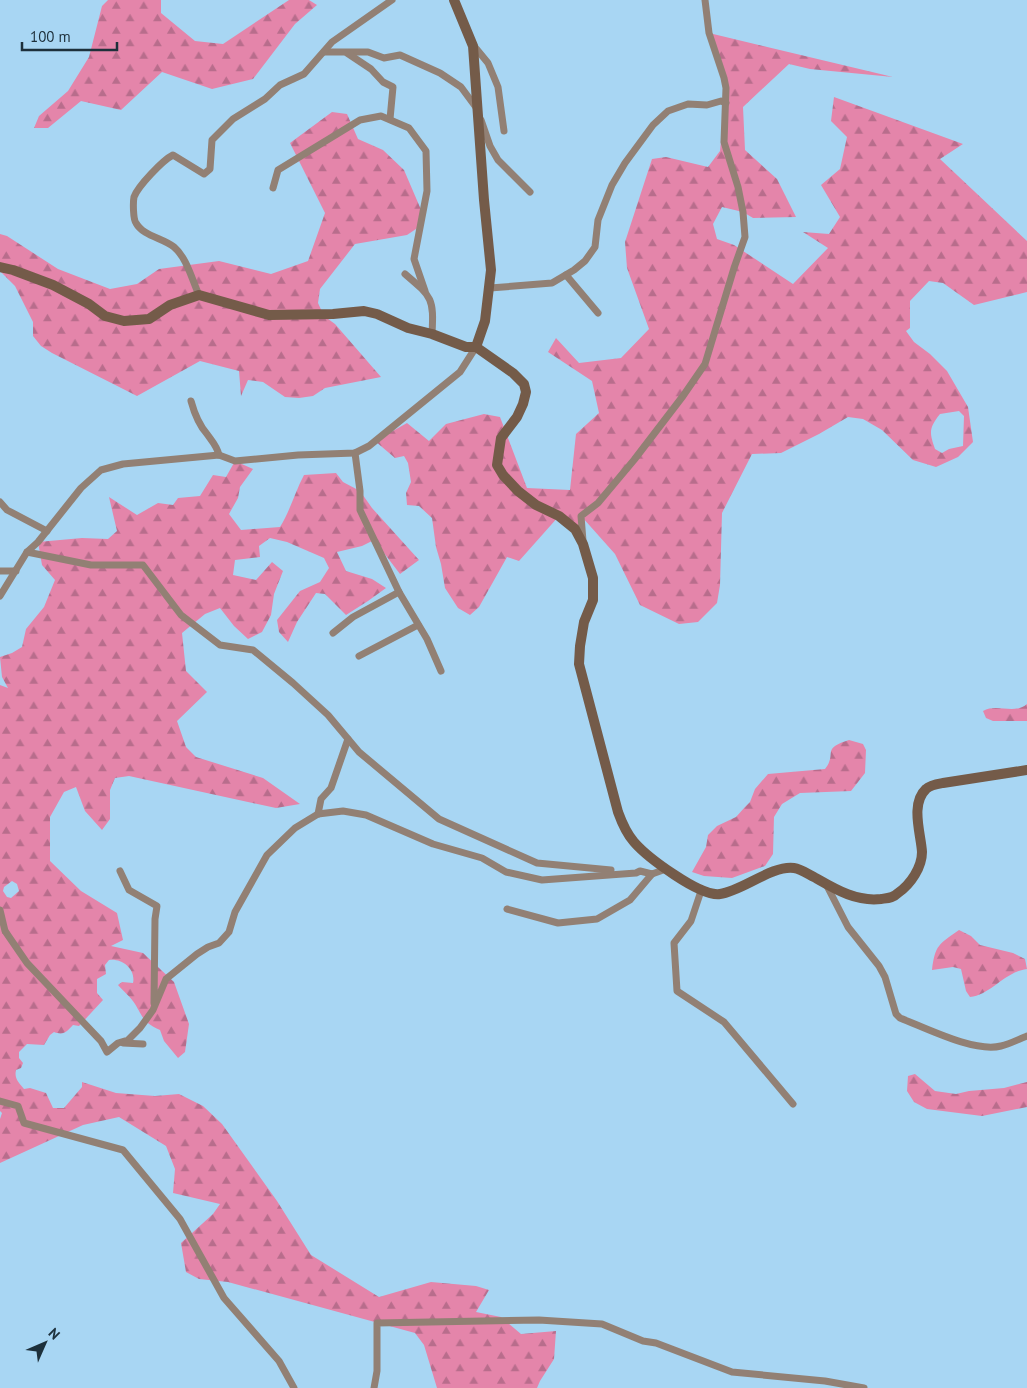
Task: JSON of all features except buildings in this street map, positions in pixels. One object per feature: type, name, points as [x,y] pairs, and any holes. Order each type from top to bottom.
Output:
[{"type":"street","points":[[199,295],[186,265],[174,247],[136,224],[133,215],[134,197],[145,181],[166,159],[173,155],[204,174],[210,169],[212,140],[233,119],[265,99],[280,85],[304,74],[332,42],[392,0]]},
{"type":"street","points":[[0,596],[26,552],[38,542],[81,488],[101,470],[123,464],[219,455],[234,461],[298,455],[354,453],[369,446],[460,372],[476,347],[485,321],[491,270],[473,46],[454,0]]},
{"type":"street","points":[[705,1],[709,33],[724,78],[726,103],[724,142],[738,187],[745,237],[704,364],[634,460],[598,503],[581,516],[584,544],[593,578],[592,600],[584,622],[579,664],[623,826],[634,842],[666,869],[701,891],[711,894],[723,894],[787,867],[797,868],[853,897],[865,900],[892,898],[908,884],[921,860],[918,809],[922,795],[926,790],[943,783],[1027,770]]},
{"type":"street","points":[[473,46],[488,63],[498,87],[504,131]]},
{"type":"street","points":[[324,52],[368,52],[384,58],[400,55],[440,73],[461,88],[479,111],[490,146],[498,160],[530,192]]},
{"type":"street","points":[[347,52],[372,69],[383,82],[393,88],[390,119]]},
{"type":"street","points":[[490,288],[552,283],[585,261],[595,247],[598,220],[612,184],[652,125],[668,111],[688,104],[707,105],[721,101],[726,103]]},
{"type":"street","points":[[273,188],[278,170],[360,120],[381,116],[409,128],[426,151],[427,191],[414,259],[425,291]]},
{"type":"street","points":[[1,269],[53,284],[89,304],[105,316],[124,321],[149,319],[170,305],[199,295],[269,315],[333,314],[364,311],[466,347],[476,347],[513,373],[524,384],[526,392],[517,417],[500,438],[497,465],[518,491],[536,505],[559,516],[575,529],[584,544]]},
{"type":"street","points":[[405,274],[425,291],[432,301],[432,334]]},
{"type":"street","points":[[566,275],[598,313]]},
{"type":"street","points":[[191,401],[194,412],[206,433],[213,440],[219,455]]},
{"type":"street","points":[[354,453],[360,491],[360,510],[399,592],[427,639],[441,671]]},
{"type":"street","points":[[0,502],[7,510],[47,531]]},
{"type":"street","points":[[26,552],[91,565],[143,565],[181,615],[220,645],[253,650],[294,683],[328,715],[359,752],[438,819],[537,863],[636,873]]},
{"type":"street","points":[[0,571],[16,571]]},
{"type":"street","points":[[333,633],[353,616],[399,592]]},
{"type":"street","points":[[359,656],[418,625]]},
{"type":"street","points":[[318,814],[321,799],[331,788],[348,739]]},
{"type":"street","points":[[0,910],[2,933],[27,963],[101,1041],[107,1052],[118,1043],[128,1040],[140,1028],[154,1010],[166,979],[197,954],[218,943],[229,932],[236,912],[267,855],[295,828],[318,814],[343,811],[366,815],[433,844],[482,858],[506,872],[542,880],[636,873],[640,871],[652,874]]},
{"type":"street","points":[[507,909],[558,923],[597,919],[630,900],[652,874],[666,869]]},
{"type":"street","points":[[120,871],[128,890],[157,906],[155,919],[154,1010]]},
{"type":"street","points":[[826,884],[848,927],[879,966],[896,1014],[900,1018],[965,1043],[982,1047],[1001,1046],[1027,1036]]},
{"type":"street","points":[[701,891],[691,921],[674,943],[677,991],[724,1022],[793,1104]]},
{"type":"street","points":[[118,1043],[143,1044]]},
{"type":"street","points":[[0,1101],[18,1106],[24,1123],[123,1150],[180,1218],[224,1298],[279,1361],[294,1388]]},
{"type":"street","points":[[374,1388],[377,1371],[377,1323],[538,1320],[602,1324],[643,1341],[656,1343],[732,1372],[826,1381],[864,1388]]},
{"type":"green space","points":[[108,0],[161,0],[161,13],[195,41],[223,44],[289,0],[309,0],[317,5],[295,24],[253,79],[212,89],[162,72],[121,110],[81,101],[48,128],[34,128],[39,116],[68,91],[89,57],[102,6]]},
{"type":"green space","points":[[709,33],[893,77],[810,69],[789,64],[743,107],[745,150],[777,179],[796,217],[753,218],[743,212],[722,207],[713,224],[717,239],[734,245],[793,284],[828,248],[803,232],[829,234],[840,217],[821,185],[840,169],[847,137],[831,121],[834,97],[963,144],[940,159],[1027,241],[1027,292],[974,305],[943,283],[929,281],[910,301],[910,328],[906,331],[914,342],[930,354],[947,371],[968,407],[973,442],[958,457],[936,467],[913,460],[882,430],[863,419],[848,417],[781,453],[752,454],[722,513],[720,585],[717,603],[698,622],[679,624],[640,605],[615,554],[582,517],[583,544],[559,516],[519,561],[507,557],[479,607],[470,615],[458,608],[445,588],[432,518],[419,506],[407,505],[406,493],[411,482],[408,463],[404,456],[395,458],[375,441],[407,423],[429,441],[446,424],[484,414],[500,417],[527,488],[570,490],[576,434],[599,413],[592,381],[548,352],[556,338],[579,363],[621,358],[649,329],[627,268],[625,242],[652,159],[666,157],[708,167],[720,151],[726,88]],"holes":[[[959,411],[964,416],[963,446],[949,449],[942,453],[935,449],[931,430],[940,414]]]},
{"type":"green space","points":[[332,112],[347,114],[358,139],[383,150],[404,170],[422,212],[419,227],[407,235],[355,244],[320,289],[318,303],[324,316],[335,324],[381,377],[325,388],[313,396],[299,398],[285,397],[263,382],[248,380],[241,396],[239,371],[200,361],[137,396],[52,353],[41,346],[33,336],[33,322],[15,286],[0,271],[0,234],[7,236],[58,269],[110,289],[137,284],[159,269],[219,261],[271,274],[308,261],[325,213],[290,143]]},
{"type":"green space","points":[[235,461],[253,469],[240,487],[238,498],[229,514],[241,530],[280,527],[304,475],[336,473],[343,482],[360,491],[372,508],[419,560],[400,574],[374,540],[362,546],[337,552],[346,571],[372,579],[386,588],[346,615],[325,594],[316,593],[297,622],[288,642],[279,632],[277,620],[300,591],[320,582],[329,568],[324,558],[287,542],[270,538],[259,546],[260,557],[235,560],[233,575],[256,580],[272,562],[283,571],[274,594],[271,615],[262,632],[248,639],[234,626],[220,608],[205,614],[182,633],[186,671],[207,692],[177,721],[186,747],[196,757],[263,778],[300,804],[276,808],[129,776],[115,778],[110,790],[110,819],[102,830],[85,811],[76,787],[64,792],[50,817],[50,861],[81,891],[117,913],[123,940],[111,946],[143,953],[174,982],[189,1024],[185,1052],[178,1058],[164,1041],[160,1030],[144,1020],[133,1001],[118,985],[122,982],[133,983],[130,969],[119,961],[109,960],[105,965],[106,974],[97,979],[97,993],[103,1000],[79,1026],[73,1025],[63,1033],[54,1032],[44,1045],[27,1044],[19,1052],[19,1058],[23,1063],[21,1068],[16,1070],[16,1078],[24,1089],[30,1088],[46,1093],[53,1108],[64,1108],[82,1087],[82,1082],[116,1093],[155,1096],[179,1094],[203,1106],[222,1124],[277,1201],[311,1255],[379,1297],[431,1282],[476,1286],[489,1290],[476,1312],[501,1317],[521,1334],[556,1331],[554,1359],[537,1388],[437,1388],[424,1345],[415,1333],[228,1282],[199,1279],[186,1272],[181,1243],[213,1214],[220,1204],[173,1193],[175,1169],[166,1146],[119,1117],[83,1125],[0,1163],[0,1119],[2,1113],[0,1111],[0,685],[8,688],[2,677],[0,657],[22,647],[26,629],[44,607],[55,580],[42,565],[38,542],[82,538],[108,539],[117,531],[109,497],[137,515],[158,503],[173,505],[178,498],[200,496],[213,475],[226,477]],"holes":[[[12,881],[17,884],[19,891],[11,898],[7,897],[3,891],[4,887]]]},
{"type":"green space","points":[[1027,704],[1027,721],[993,721],[986,718],[983,711],[994,708],[1017,709]]},
{"type":"green space","points":[[849,740],[863,744],[866,750],[865,773],[851,791],[800,793],[782,804],[774,817],[773,854],[765,866],[732,878],[704,876],[692,872],[706,847],[708,835],[717,826],[736,817],[750,802],[755,789],[768,774],[825,769],[829,764],[832,749],[840,743]]},
{"type":"green space","points":[[959,930],[971,936],[980,945],[1013,953],[1025,959],[1027,969],[1011,974],[985,992],[970,997],[966,991],[961,969],[953,967],[932,970],[939,946]]},
{"type":"green space","points":[[915,1074],[935,1091],[956,1094],[1004,1088],[1027,1082],[1027,1107],[982,1116],[927,1109],[914,1102],[907,1091],[908,1076]]}]
